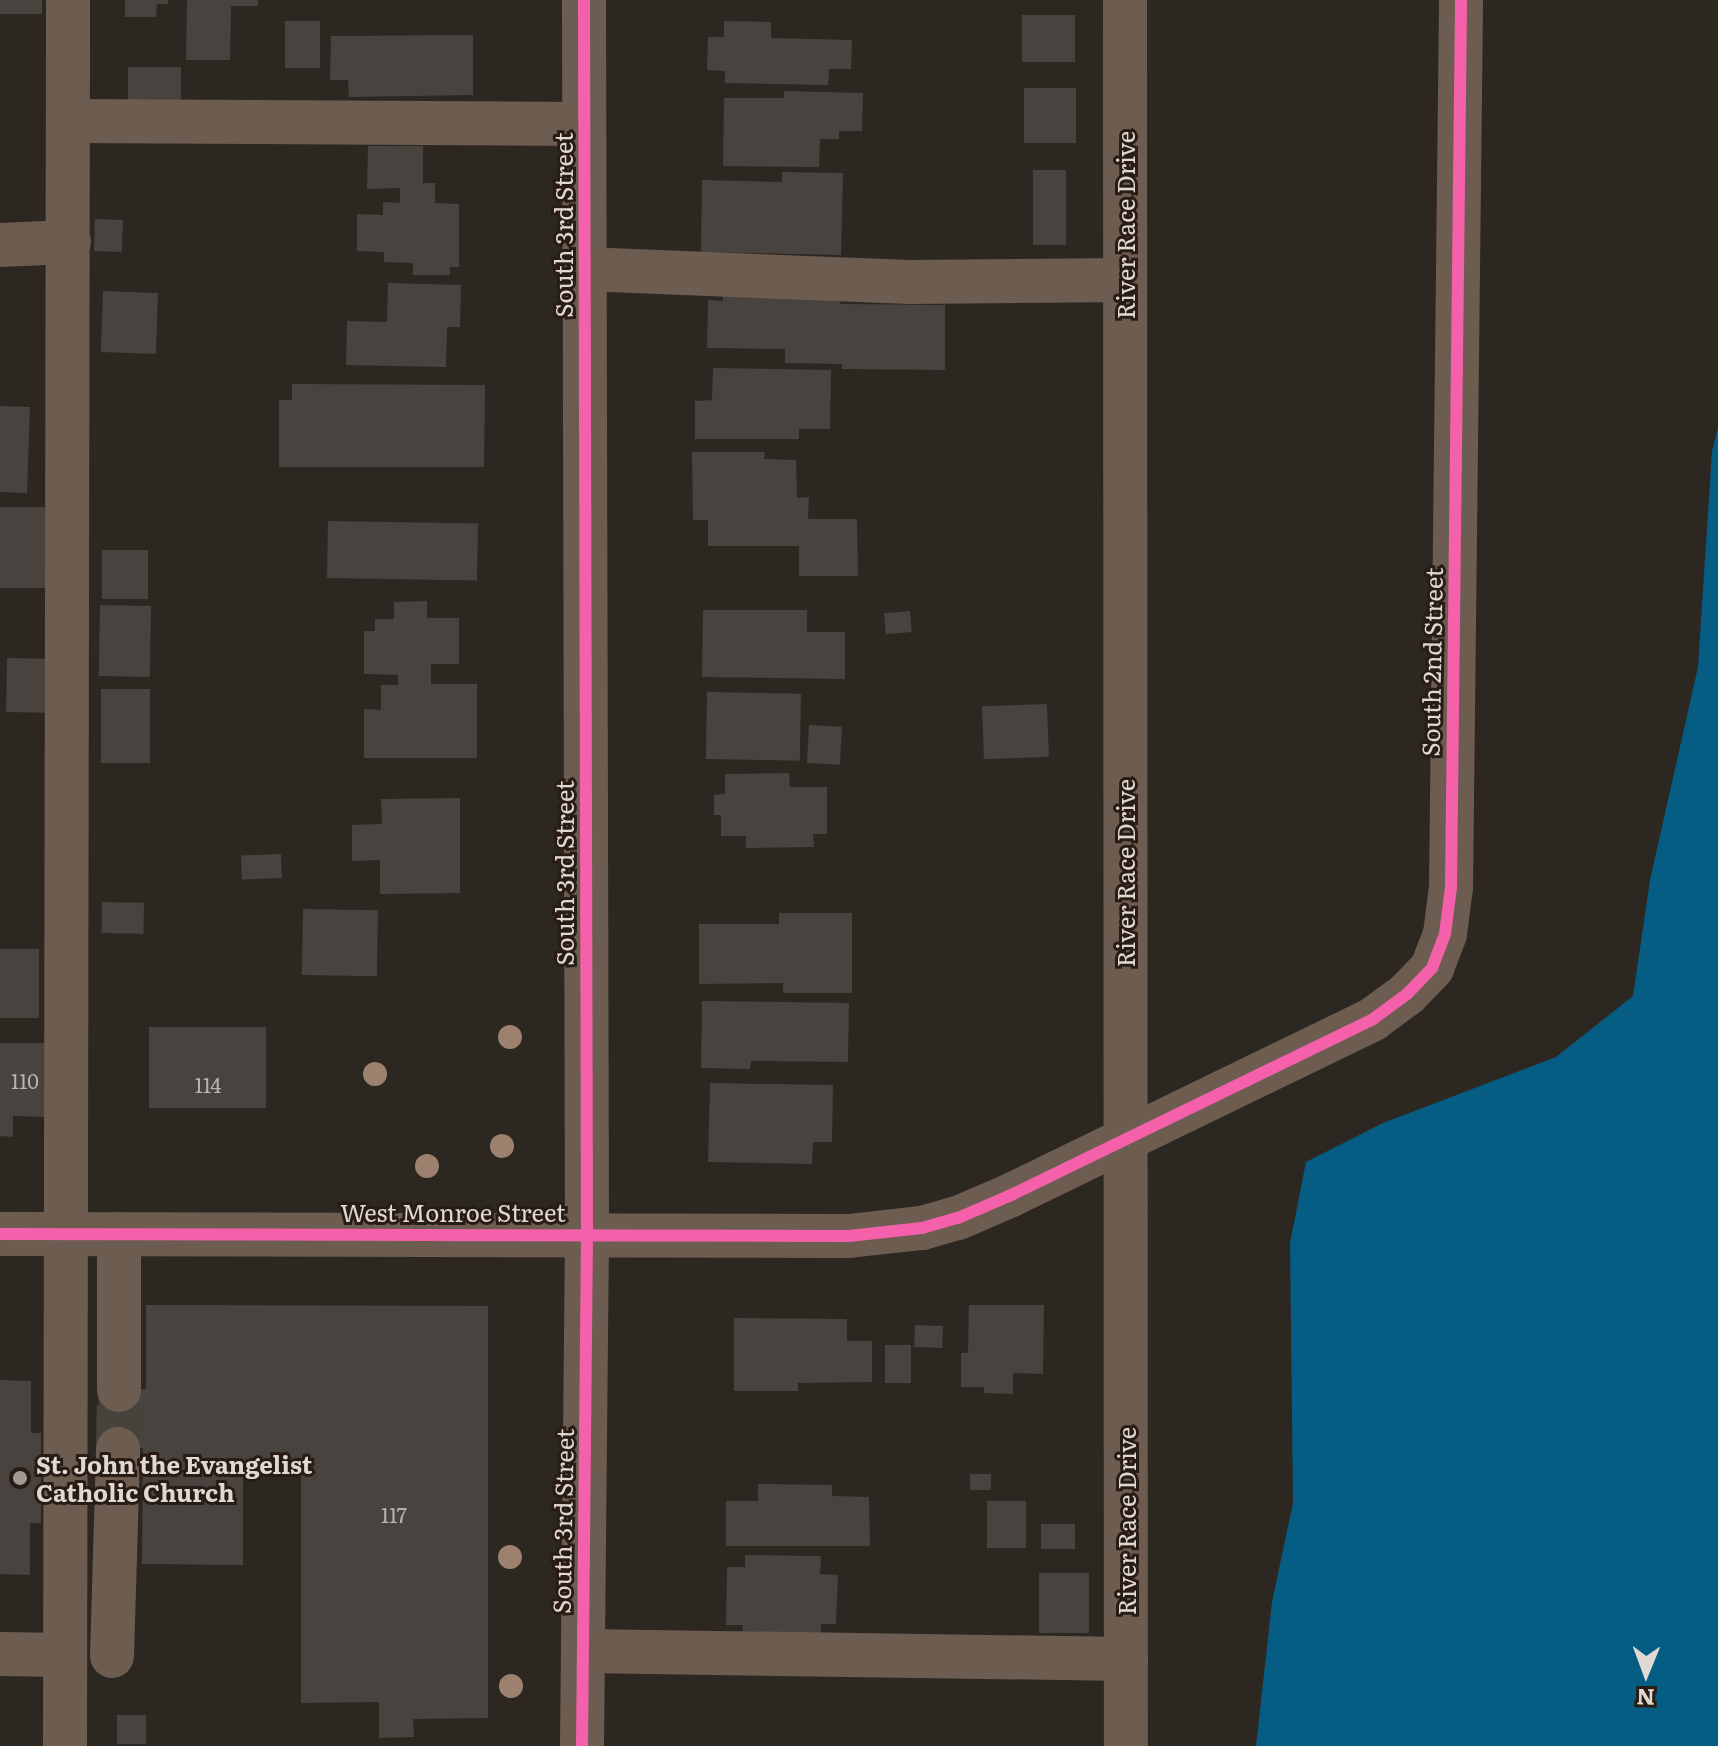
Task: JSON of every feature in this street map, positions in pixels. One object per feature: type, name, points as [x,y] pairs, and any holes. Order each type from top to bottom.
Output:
[{"type":"street","points":[[65,1746],[68,0]]},
{"type":"street","name":"South 3rd Street","points":[[582,1746],[587,1235],[584,0]]},
{"type":"street","name":"River Race Drive","points":[[1125,0],[1126,1746]]},
{"type":"street","name":"South 2nd Street","points":[[1125,1138],[1373,1019],[1407,994],[1432,968],[1445,934],[1451,887],[1461,0]]},
{"type":"street","points":[[69,121],[584,124]]},
{"type":"street","points":[[0,245],[69,242]]},
{"type":"street","points":[[584,269],[910,282],[1125,280]]},
{"type":"street","name":"West Monroe Street","points":[[0,1234],[849,1236],[922,1228],[958,1218],[1125,1138]]},
{"type":"street","points":[[119,1234],[119,1390]]},
{"type":"street","points":[[112,1656],[118,1449]]},
{"type":"street","points":[[583,1651],[1126,1659]]},
{"type":"street","points":[[0,1654],[64,1655]]},
{"type":"water","points":[[1718,427],[1718,1746],[1256,1746],[1272,1602],[1293,1503],[1290,1243],[1306,1162],[1383,1123],[1556,1057],[1633,996],[1650,880],[1698,667],[1712,451]]},
{"type":"building","points":[[0,0],[42,0],[42,14],[0,14]]},
{"type":"building","points":[[125,0],[168,0],[168,4],[157,4],[156,17],[125,17]]},
{"type":"building","points":[[187,0],[258,0],[258,6],[231,6],[230,60],[186,60]]},
{"type":"building","points":[[1022,15],[1075,15],[1075,62],[1022,62]]},
{"type":"building","points":[[285,21],[320,21],[320,68],[285,68]]},
{"type":"building","points":[[724,21],[771,22],[771,38],[852,40],[851,69],[829,69],[828,85],[725,83],[725,71],[707,70],[708,37],[724,37]]},
{"type":"building","points":[[473,35],[473,95],[349,97],[348,80],[330,80],[331,36]]},
{"type":"building","points":[[128,67],[181,67],[181,104],[128,104]]},
{"type":"building","points":[[1024,88],[1076,88],[1076,143],[1024,143]]},
{"type":"building","points":[[784,91],[863,93],[862,131],[839,131],[839,139],[820,139],[819,167],[723,166],[724,98],[784,98]]},
{"type":"building","points":[[368,146],[423,146],[423,183],[435,183],[435,203],[459,204],[459,267],[450,267],[450,275],[413,275],[413,263],[384,262],[384,252],[357,251],[357,214],[383,215],[383,202],[400,203],[400,188],[367,189]]},
{"type":"building","points":[[1033,170],[1066,170],[1066,245],[1033,245]]},
{"type":"building","points":[[782,172],[843,173],[841,255],[701,252],[702,180],[782,182]]},
{"type":"building","points":[[95,219],[123,220],[122,252],[94,251]]},
{"type":"building","points":[[388,283],[461,285],[460,327],[447,327],[446,367],[346,365],[347,321],[387,322]]},
{"type":"building","points":[[840,289],[840,304],[945,305],[945,370],[842,369],[842,364],[785,363],[785,349],[707,348],[708,300],[723,301],[723,295]]},
{"type":"building","points":[[103,291],[158,293],[156,354],[101,352]]},
{"type":"building","points":[[713,368],[831,370],[830,429],[799,429],[799,439],[695,439],[695,401],[712,400]]},
{"type":"building","points":[[292,384],[485,385],[484,467],[279,467],[279,400],[292,400]]},
{"type":"building","points":[[0,406],[30,407],[27,493],[0,492]]},
{"type":"building","points":[[692,452],[765,452],[764,459],[796,460],[797,498],[809,497],[808,519],[857,519],[858,576],[799,576],[799,546],[708,546],[708,520],[693,520]]},
{"type":"building","points":[[0,507],[45,507],[45,588],[0,588]]},
{"type":"building","points":[[328,521],[478,524],[477,581],[327,578]]},
{"type":"building","points":[[102,550],[148,550],[148,599],[102,599]]},
{"type":"building","points":[[427,601],[427,618],[459,618],[459,664],[431,664],[431,684],[477,684],[477,758],[364,758],[364,709],[381,710],[381,685],[398,685],[398,675],[364,674],[364,631],[375,631],[375,619],[394,619],[394,602]]},
{"type":"building","points":[[100,605],[151,606],[150,677],[99,676]]},
{"type":"building","points":[[703,610],[807,610],[807,632],[845,632],[845,679],[702,677]]},
{"type":"building","points":[[910,611],[912,632],[886,634],[884,613]]},
{"type":"building","points":[[7,658],[48,659],[47,713],[6,712]]},
{"type":"building","points":[[101,689],[150,689],[150,763],[101,763]]},
{"type":"building","points":[[707,692],[801,694],[800,761],[706,759]]},
{"type":"building","points":[[1047,704],[1049,757],[984,759],[982,706]]},
{"type":"building","points":[[809,725],[842,727],[840,765],[807,763]]},
{"type":"building","points":[[789,773],[790,787],[827,787],[827,834],[813,834],[814,847],[746,848],[746,836],[721,836],[721,815],[714,815],[714,795],[725,794],[725,774]]},
{"type":"building","points":[[460,798],[460,893],[380,894],[380,860],[352,861],[352,825],[382,824],[381,799]]},
{"type":"building","points":[[281,854],[282,878],[242,879],[241,855]]},
{"type":"building","points":[[102,902],[144,903],[143,934],[101,933]]},
{"type":"building","points":[[303,909],[378,910],[377,976],[302,975]]},
{"type":"building","points":[[779,913],[852,913],[852,993],[783,993],[783,983],[699,984],[699,924],[779,924]]},
{"type":"building","points":[[0,949],[39,949],[39,1018],[0,1018]]},
{"type":"building","points":[[702,1001],[849,1003],[848,1062],[751,1061],[750,1069],[701,1068]]},
{"type":"building","points":[[149,1027],[266,1027],[266,1108],[149,1108]]},
{"type":"building","points":[[0,1043],[49,1043],[49,1117],[13,1116],[13,1137],[0,1136]]},
{"type":"building","points":[[710,1083],[833,1085],[832,1142],[813,1142],[812,1164],[708,1162]]},
{"type":"building","points":[[146,1305],[488,1306],[488,1718],[413,1719],[414,1737],[379,1738],[379,1702],[301,1703],[301,1463],[243,1463],[243,1565],[142,1564],[143,1448],[98,1448],[99,1389],[146,1389]]},
{"type":"building","points":[[969,1305],[1044,1305],[1043,1374],[1013,1373],[1013,1394],[984,1393],[984,1387],[961,1387],[961,1353],[968,1353]]},
{"type":"building","points":[[734,1318],[847,1319],[847,1341],[872,1341],[872,1382],[798,1383],[798,1391],[734,1391]]},
{"type":"building","points":[[915,1325],[943,1326],[942,1348],[914,1347]]},
{"type":"building","points":[[885,1345],[911,1345],[911,1383],[885,1383]]},
{"type":"building","name":"St. John the Evangelist Catholic Church","points":[[0,1380],[31,1381],[31,1433],[41,1433],[41,1523],[30,1523],[30,1575],[0,1574]]},
{"type":"building","points":[[970,1474],[991,1474],[991,1490],[970,1490]]},
{"type":"building","points":[[758,1484],[832,1485],[832,1496],[869,1497],[870,1546],[726,1546],[726,1501],[758,1501]]},
{"type":"building","points":[[987,1501],[1026,1501],[1026,1548],[987,1548]]},
{"type":"building","points":[[1041,1524],[1075,1524],[1075,1549],[1041,1549]]},
{"type":"building","points":[[745,1555],[821,1556],[820,1574],[838,1575],[836,1624],[821,1624],[821,1638],[742,1637],[743,1625],[726,1625],[727,1567],[745,1567]]},
{"type":"building","points":[[1039,1573],[1089,1573],[1089,1633],[1039,1633]]},
{"type":"building","points":[[117,1715],[146,1715],[146,1744],[117,1744]]},
{"type":"tunnel","points":[[118,1449],[119,1390]]},
{"type":"cycle path","points":[[582,1746],[587,1235],[584,0]]},
{"type":"cycle path","points":[[0,1234],[849,1236],[922,1228],[958,1218],[1009,1196],[1373,1019],[1407,994],[1432,968],[1445,934],[1451,887],[1461,0]]},
{"type":"place","name":"St. John the Evangelist Catholic Church","points":[[20,1478]]}]
